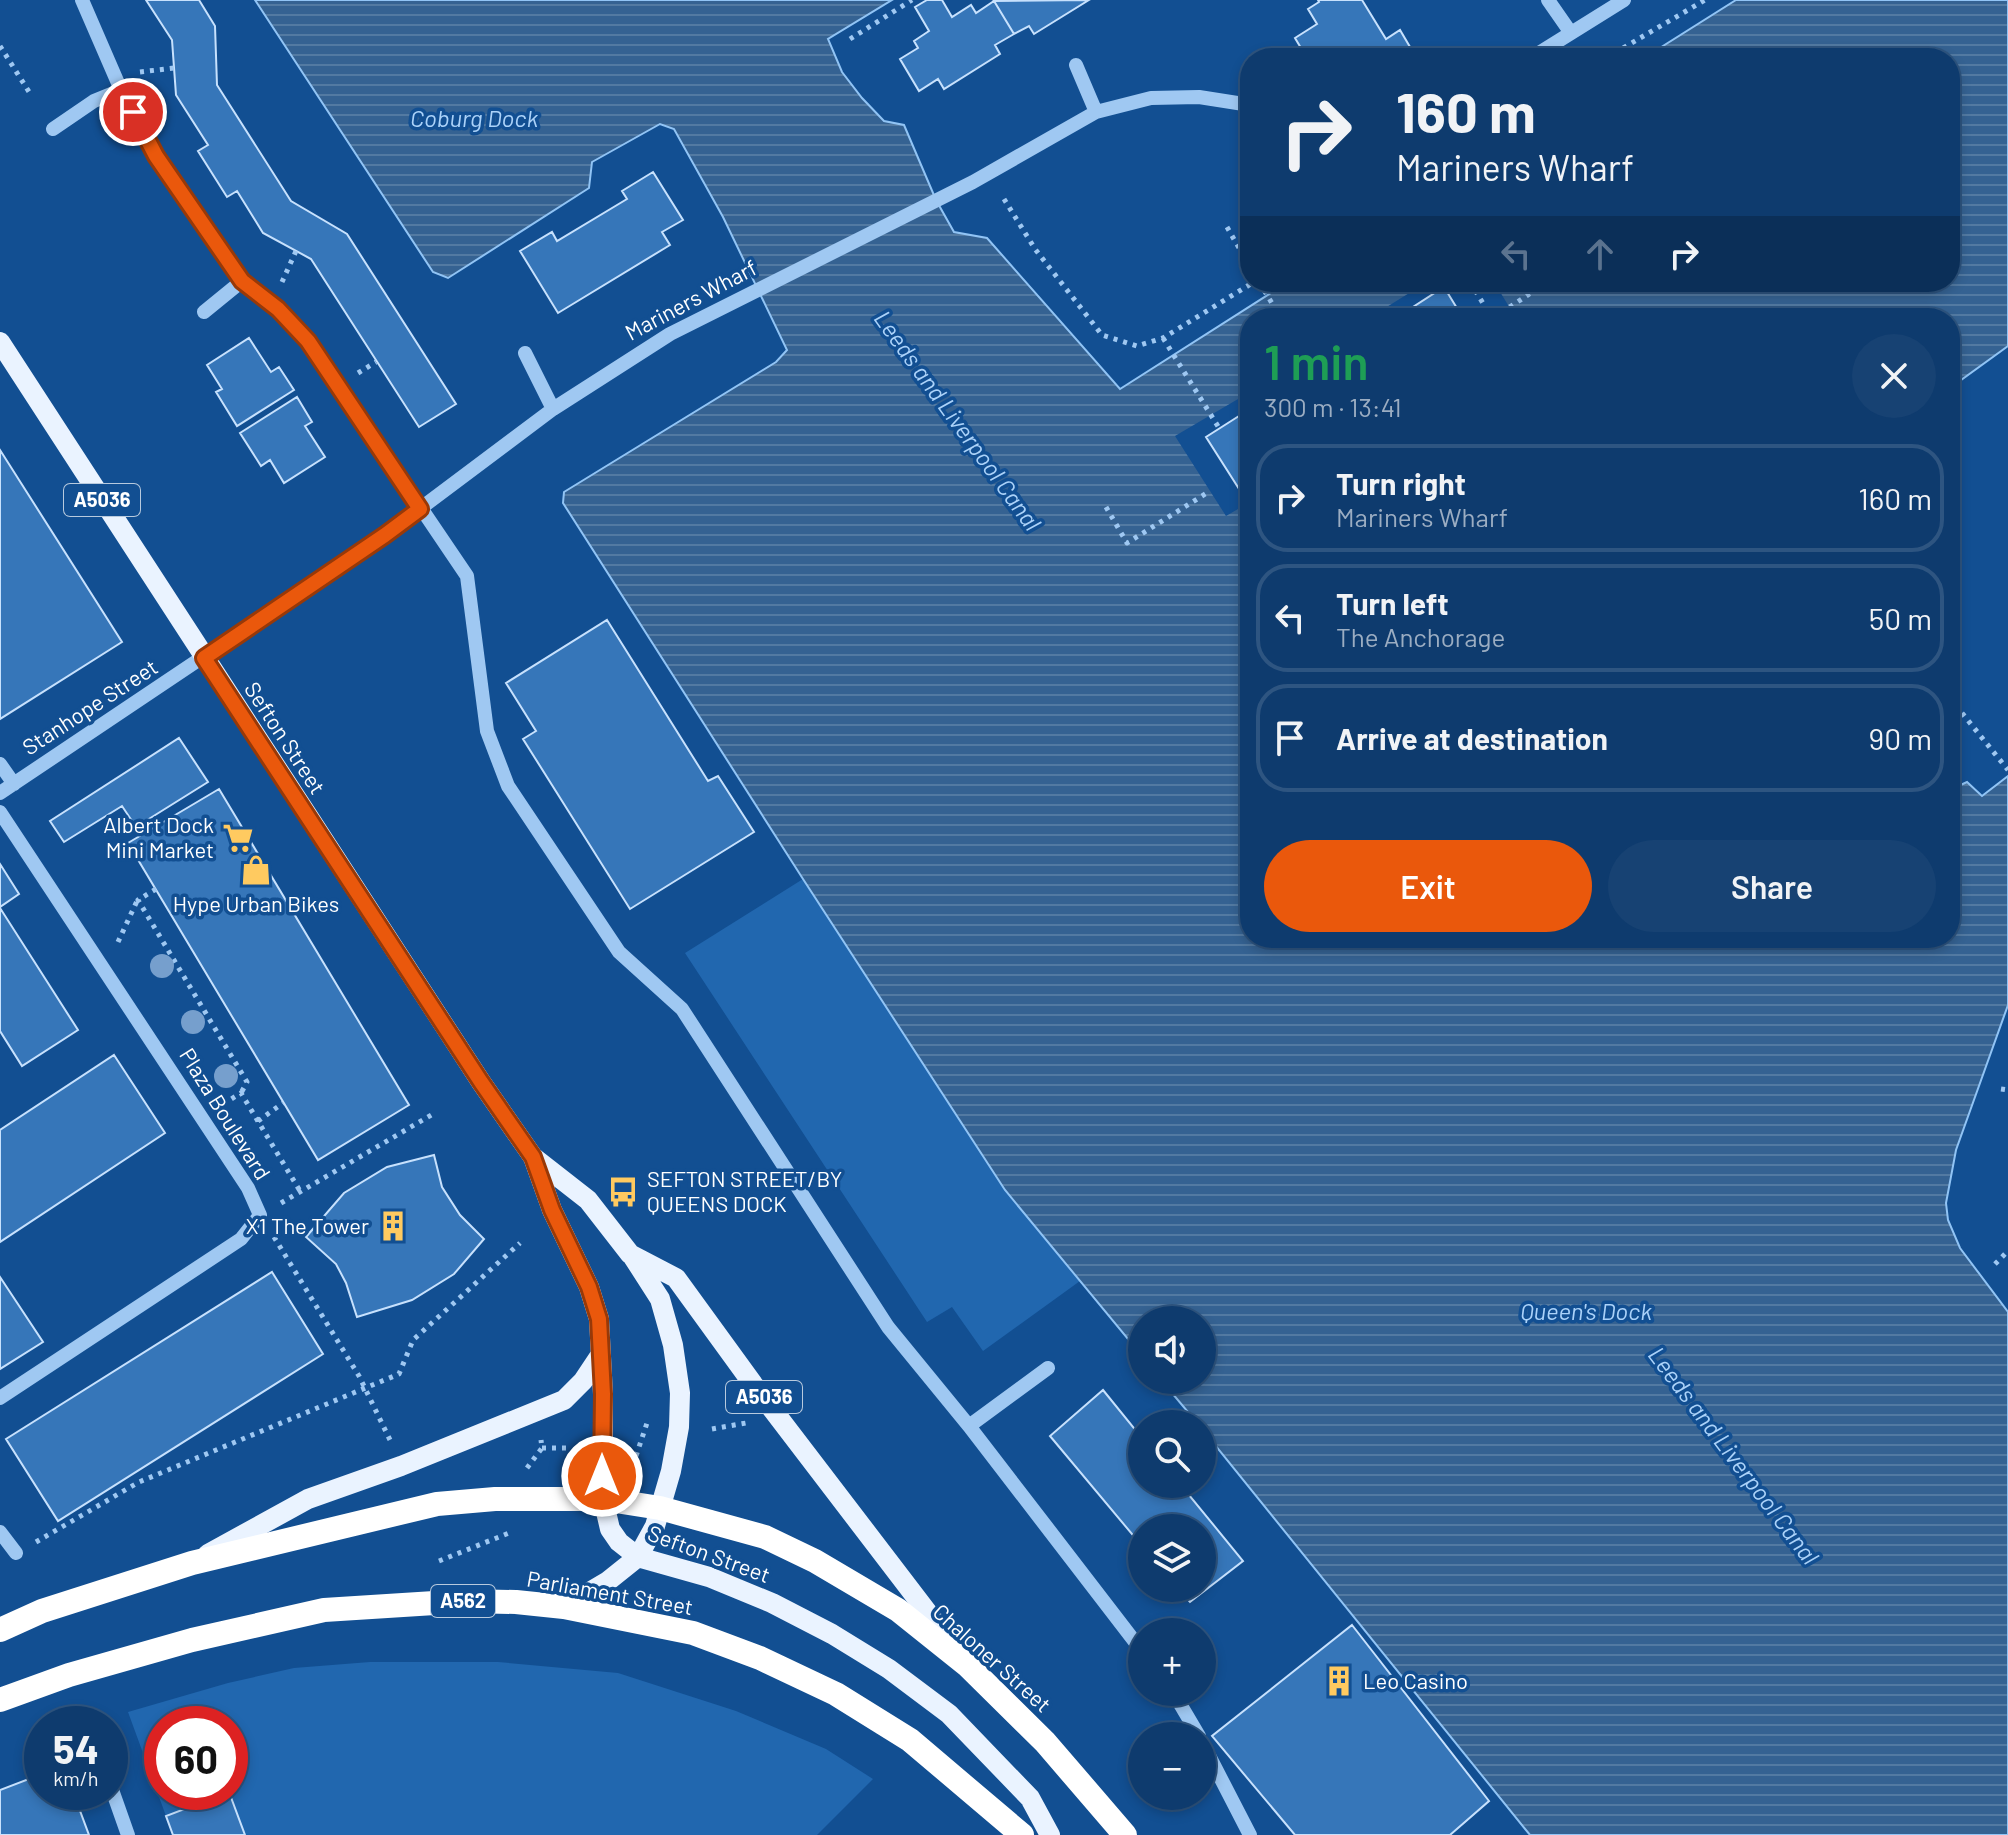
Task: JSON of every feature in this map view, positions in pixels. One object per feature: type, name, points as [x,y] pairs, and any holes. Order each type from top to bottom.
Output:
[{"type":"highway","points":[[0,1630],[42,1611],[192,1563],[437,1504],[495,1499],[603,1499],[660,1508]]},
{"type":"highway","name":"Chaloner Street","points":[[660,1508],[765,1537],[815,1561],[898,1610],[968,1666],[1045,1742],[1125,1835]]},
{"type":"highway","name":"Parliament Street","points":[[0,1700],[69,1675],[192,1640],[324,1610],[466,1601],[564,1607],[693,1633],[760,1658],[836,1694],[910,1740],[1022,1835]]},
{"type":"main road","name":"Sefton Street","points":[[0,342],[481,1082],[533,1157],[552,1210],[589,1287],[599,1319],[603,1499],[610,1529],[619,1542],[638,1557],[709,1577],[772,1603],[832,1634],[889,1669],[949,1714],[1030,1798],[1050,1835]]},
{"type":"main road","name":"Sefton Street","points":[[533,1157],[588,1200],[630,1254],[676,1278],[968,1666]]},
{"type":"main road","name":"A5036","points":[[564,1607],[608,1581],[638,1557],[655,1526],[671,1471],[679,1427],[680,1393],[673,1345],[660,1299],[630,1254]]},
{"type":"main road","points":[[192,1563],[308,1499],[401,1466],[564,1400],[583,1381],[601,1354]]},
{"type":"street","points":[[82,0],[121,90],[156,156],[242,281],[278,309],[308,341],[467,576],[487,731],[508,786],[619,952],[682,1009],[888,1327],[969,1426],[1128,1633]]},
{"type":"street","points":[[1548,0],[1571,33]]},
{"type":"street","points":[[1547,48],[1624,0]]},
{"type":"street","points":[[1076,65],[1096,112]]},
{"type":"street","points":[[53,129],[94,101],[121,90]]},
{"type":"street","name":"Mariners Wharf","points":[[204,658],[385,535],[553,409],[670,334],[973,182],[1096,112],[1151,98],[1199,97],[1240,103]]},
{"type":"street","points":[[204,312],[242,281]]},
{"type":"street","points":[[525,353],[553,409]]},
{"type":"street","name":"Stanhope Street","points":[[0,793],[204,658]]},
{"type":"street","points":[[0,764],[14,784]]},
{"type":"street","name":"Plaza Boulevard","points":[[0,812],[210,1128],[248,1188],[260,1215],[241,1239],[0,1398]]},
{"type":"street","points":[[969,1426],[1048,1368]]},
{"type":"street","points":[[0,1532],[16,1553]]},
{"type":"street","points":[[1216,1769],[1250,1835]]},
{"type":"street","points":[[119,1810],[128,1835]]},
{"type":"path","points":[[850,39],[912,0]]},
{"type":"path","points":[[1622,48],[1694,3],[1705,0]]},
{"type":"path","points":[[0,46],[31,95]]},
{"type":"path","points":[[139,72],[174,68]]},
{"type":"path","points":[[1004,199],[1035,249],[1102,335],[1137,346],[1163,338],[1240,292]]},
{"type":"path","points":[[1227,227],[1240,250]]},
{"type":"path","points":[[282,283],[296,251]]},
{"type":"path","points":[[1508,308],[1532,292]]},
{"type":"path","points":[[1163,338],[1219,428]]},
{"type":"path","points":[[357,373],[376,362]]},
{"type":"path","points":[[1106,507],[1127,543],[1210,491]]},
{"type":"path","points":[[1962,713],[2008,770]]},
{"type":"path","points":[[114,950],[138,900],[156,889]]},
{"type":"path","points":[[138,900],[247,1082],[241,1093],[215,1109]]},
{"type":"path","points":[[241,1093],[300,1191]]},
{"type":"path","points":[[258,1121],[283,1103]]},
{"type":"path","points":[[390,1441],[335,1334],[260,1215],[433,1114]]},
{"type":"path","points":[[16,1553],[139,1482],[399,1374],[413,1340],[520,1243]]},
{"type":"path","points":[[1995,1264],[2008,1251]]},
{"type":"path","points":[[712,1429],[750,1422]]},
{"type":"path","points":[[636,1456],[647,1423]]},
{"type":"path","points":[[527,1469],[542,1448],[539,1430]]},
{"type":"path","points":[[542,1448],[567,1448]]},
{"type":"path","points":[[439,1561],[511,1532]]},
{"type":"shaded area","points":[[803,879],[1005,1190],[1080,1281],[983,1351],[952,1307],[927,1322],[685,953]]},
{"type":"shaded area","points":[[370,1662],[498,1662],[618,1673],[736,1711],[826,1749],[873,1779],[817,1835],[245,1835],[236,1810],[248,1810],[248,1706],[149,1706],[294,1668]]},
{"type":"shaded area","points":[[144,1707],[144,1756],[128,1712]]},
{"type":"shaded area","points":[[164,1810],[182,1810],[166,1816]]},
{"type":"water","name":"Queen's Dock","points":[[255,0],[892,0],[828,39],[842,72],[884,121],[904,125],[936,200],[954,232],[987,238],[1120,389],[1240,313],[1240,948],[1960,948],[1960,785],[1967,782],[1982,796],[2008,776],[2008,1005],[1956,1150],[1946,1203],[1948,1220],[1960,1248],[2008,1312],[2008,1835],[1530,1835],[1216,1446],[1216,1410],[1186,1410],[1173,1394],[1216,1394],[1216,1306],[1128,1306],[1128,1339],[1005,1190],[563,503],[564,492],[776,362],[787,350],[723,217],[674,129],[660,124],[592,162],[589,188],[448,278],[433,272]]},
{"type":"water","name":"Queen's Dock","points":[[1736,0],[2008,0],[2008,346],[1960,381],[1960,308],[1247,308],[1272,292],[1960,292],[1960,48],[1660,48]]},
{"type":"pier","points":[[1411,292],[1500,292],[1510,308],[1385,308]]},
{"type":"pier","points":[[1240,398],[1240,508],[1226,516],[1175,436]]},
{"type":"building","points":[[146,0],[199,0],[215,26],[217,85],[291,201],[347,234],[456,404],[419,427],[311,259],[263,233],[237,191],[227,197],[198,151],[208,145],[176,95],[172,40]]},
{"type":"building","points":[[927,0],[942,0],[952,17],[971,5],[976,13],[994,1],[1014,34],[995,45],[1000,54],[944,89],[938,79],[919,91],[900,59],[918,48],[914,41],[929,31],[915,7]]},
{"type":"building","points":[[1089,0],[1034,34],[1029,26],[1014,34],[994,1]]},
{"type":"building","points":[[1362,0],[1386,39],[1400,30],[1410,47],[1301,48],[1295,38],[1317,24],[1308,9],[1319,2]]},
{"type":"building","points":[[653,172],[683,220],[662,232],[670,245],[558,313],[520,251],[552,232],[557,241],[627,199],[622,191]]},
{"type":"building","points":[[1436,292],[1447,292],[1457,308],[1411,308]]},
{"type":"building","points":[[249,338],[271,372],[279,367],[294,390],[237,426],[216,392],[222,389],[207,365]]},
{"type":"building","points":[[297,397],[312,422],[305,426],[325,457],[284,483],[270,460],[261,466],[240,433]]},
{"type":"building","points":[[1240,415],[1240,490],[1206,437]]},
{"type":"building","points":[[0,450],[122,642],[0,719]]},
{"type":"building","points":[[607,620],[708,781],[718,776],[754,832],[630,909],[523,739],[536,731],[506,683]]},
{"type":"building","points":[[179,738],[208,782],[136,827],[122,806],[64,842],[50,821]]},
{"type":"building","points":[[219,789],[409,1105],[318,1160],[128,843]]},
{"type":"building","points":[[0,864],[19,894],[0,907]]},
{"type":"building","points":[[0,908],[78,1030],[22,1066],[0,1031]]},
{"type":"building","points":[[114,1055],[165,1133],[0,1242],[0,1130]]},
{"type":"building","name":"X1 The Tower","points":[[434,1155],[442,1187],[460,1215],[484,1239],[454,1274],[412,1300],[357,1317],[336,1264],[306,1237],[344,1193],[387,1167]]},
{"type":"building","points":[[272,1272],[323,1354],[58,1521],[6,1439]]},
{"type":"building","points":[[0,1277],[43,1342],[0,1369]]},
{"type":"building","points":[[1103,1390],[1128,1421],[1128,1498],[1191,1498],[1205,1514],[1128,1514],[1128,1529],[1050,1436]]},
{"type":"building","points":[[1216,1528],[1243,1561],[1216,1582]]},
{"type":"building","name":"Leo Casino","points":[[1352,1625],[1489,1801],[1450,1835],[1295,1835],[1216,1741],[1216,1733]]},
{"type":"building","points":[[24,1781],[24,1810],[80,1810],[89,1835],[0,1835],[0,1790]]},
{"type":"building","points":[[182,1810],[236,1810],[245,1835],[173,1835],[166,1816]]},
{"type":"place","name":"Albert Dock Mini Market","points":[[238,838]]},
{"type":"place","name":"Hype Urban Bikes","points":[[256,870]]},
{"type":"place","name":"SEFTON STREET/BY QUEENS DOCK","points":[[623,1192]]},
{"type":"place","name":"X1 The Tower","points":[[393,1226]]},
{"type":"place","name":"Leo Casino","points":[[1339,1681]]},
{"type":"route","points":[[133,112],[156,156],[208,234],[242,281],[278,309],[308,341],[420,509],[204,658],[533,1157],[552,1210],[589,1287],[599,1319],[603,1394],[602,1476]]},
{"type":"water label","name":"Coburg Dock","points":[[474,119]]},
{"type":"water label","name":"Leeds and Liverpool Canal","points":[[957,421]]},
{"type":"water label","name":"Leeds and Liverpool Canal","points":[[1733,1456]]}]
